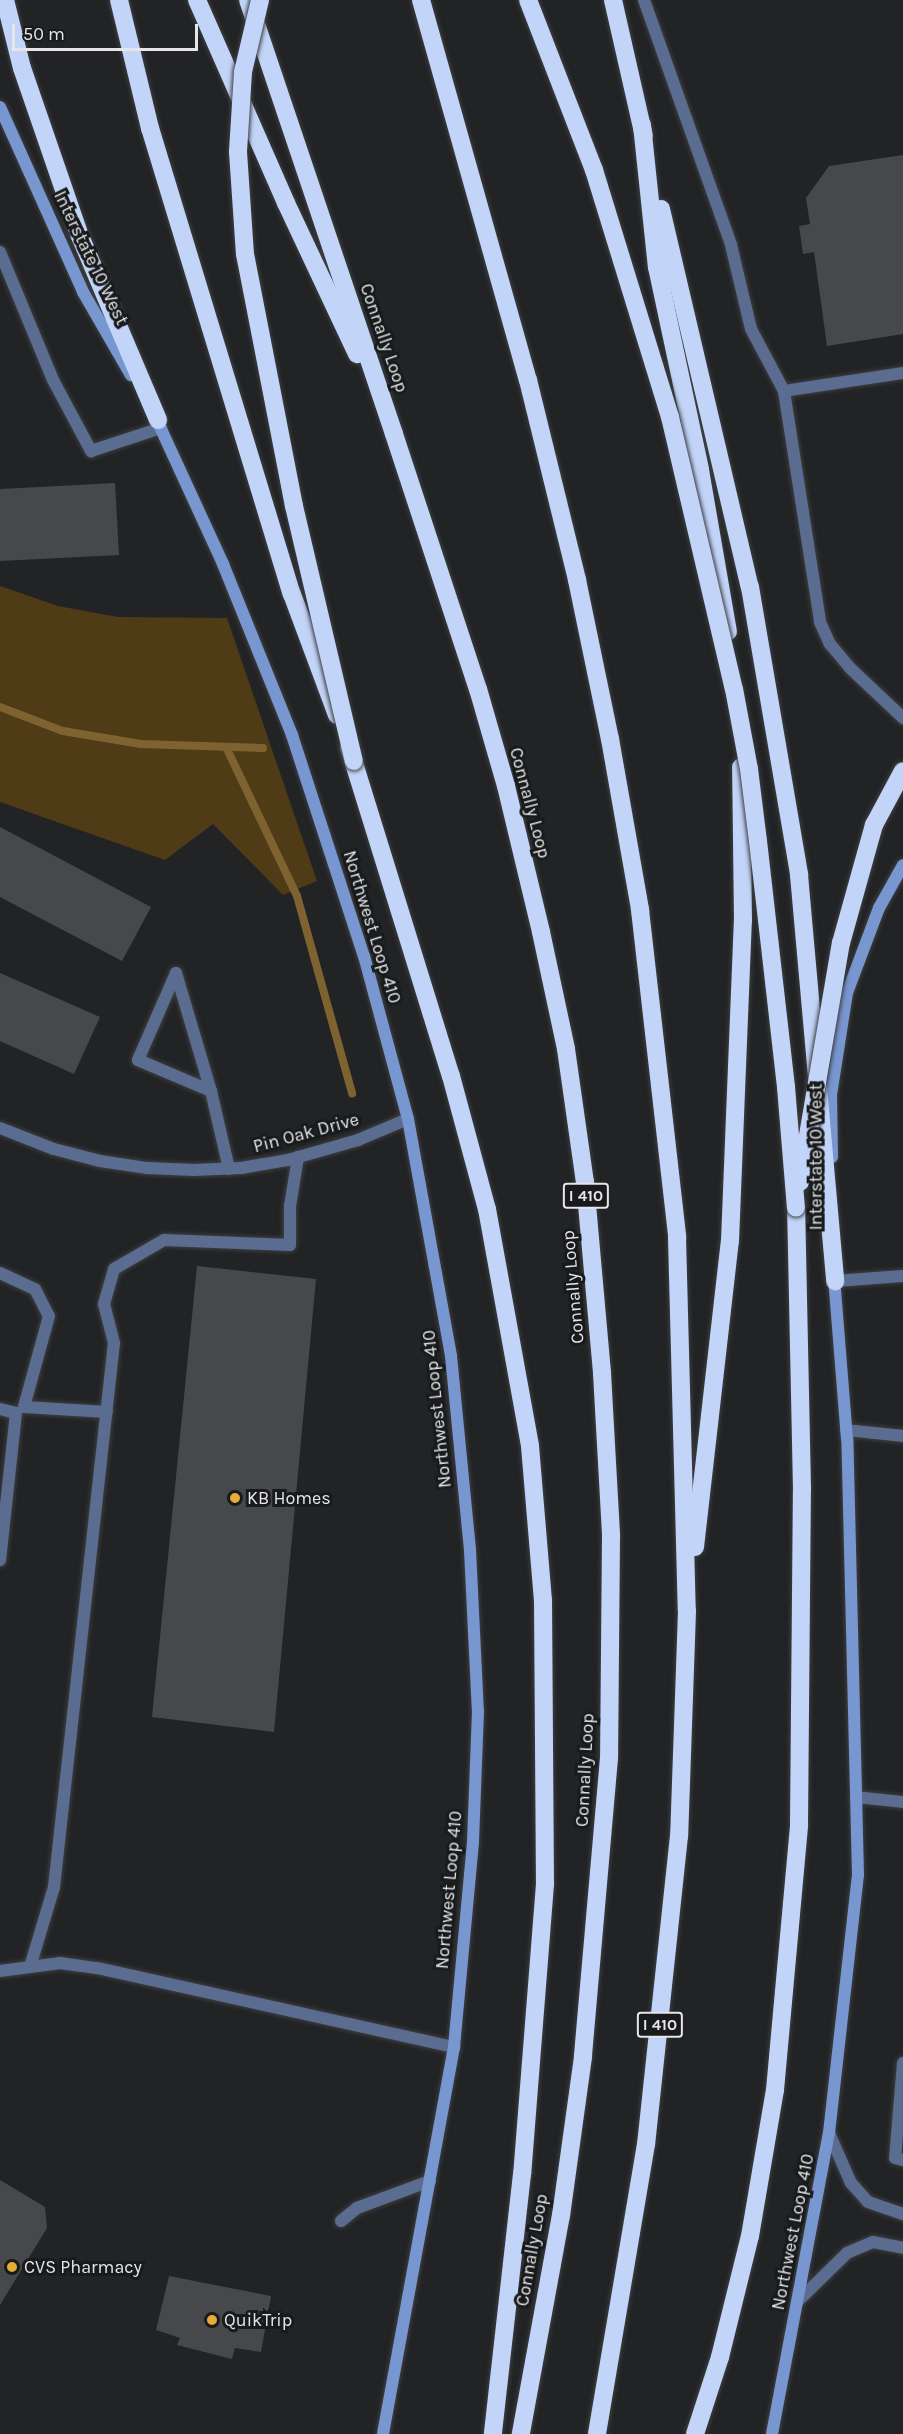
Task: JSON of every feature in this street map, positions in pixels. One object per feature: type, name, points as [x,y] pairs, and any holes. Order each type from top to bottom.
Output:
[{"type":"highway","points":[[6,0],[22,68],[80,236],[159,424]]},
{"type":"highway","points":[[119,0],[150,128],[292,594],[354,761],[463,1118],[487,1209],[530,1446],[543,1600],[545,1884],[522,2174],[493,2434]]},
{"type":"highway","points":[[197,0],[286,203],[394,434]]},
{"type":"highway","name":"Connally Loop","points":[[248,0],[478,689],[506,786],[542,932],[566,1049],[585,1182],[603,1384],[611,1536],[606,1796],[583,2057],[561,2215],[521,2434]]},
{"type":"highway","points":[[260,0],[243,72],[238,152],[245,254],[292,495],[354,761]]},
{"type":"highway","name":"I 410","points":[[421,0],[525,369],[577,580],[610,739],[640,910],[677,1238],[687,1611],[679,1836],[663,2003],[646,2144],[597,2434]]},
{"type":"highway","points":[[528,0],[594,170],[670,417],[734,689],[749,769],[758,841],[786,1087],[796,1208],[802,1489],[800,1824],[775,2090],[752,2225],[720,2357],[695,2434]]},
{"type":"highway","points":[[613,0],[750,587],[799,875],[835,1281]]},
{"type":"highway","points":[[642,125],[657,267],[700,470],[727,623],[742,785],[743,921],[730,1241],[687,1611]]},
{"type":"highway","points":[[796,1208],[841,943],[874,825],[903,771]]},
{"type":"main road","name":"Interstate 10 West","points":[[0,107],[83,292],[159,424]]},
{"type":"main road","name":"Northwest Loop 410","points":[[159,424],[223,564],[292,735],[364,956],[408,1119],[451,1356],[470,1550],[477,1699],[473,1842],[454,2047],[383,2434]]},
{"type":"main road","name":"Interstate 10 West","points":[[835,1281],[831,1095],[847,993],[879,908],[902,868]]},
{"type":"main road","name":"Northwest Loop 410","points":[[772,2434],[829,2133],[858,1875],[846,1430],[835,1281]]},
{"type":"street","points":[[644,0],[731,245],[751,329],[784,391],[820,622],[830,644],[850,668],[903,718]]},
{"type":"street","points":[[0,252],[53,380],[91,451],[159,424]]},
{"type":"street","points":[[784,391],[903,373]]},
{"type":"street","points":[[211,1091],[138,1060],[176,973],[211,1091],[229,1168]]},
{"type":"street","name":"Pin Oak Drive","points":[[0,1128],[54,1149],[100,1161],[147,1168],[229,1168],[298,1158],[358,1140],[408,1119]]},
{"type":"street","points":[[30,1967],[54,1887],[114,1343],[104,1304],[114,1269],[164,1240],[290,1245],[290,1206],[298,1158]]},
{"type":"street","points":[[0,1273],[35,1289],[49,1316],[20,1410],[0,1560]]},
{"type":"street","points":[[835,1281],[903,1276]]},
{"type":"street","points":[[0,1409],[107,1412]]},
{"type":"street","points":[[846,1430],[903,1436]]},
{"type":"street","points":[[856,1797],[903,1802]]},
{"type":"street","points":[[0,1971],[60,1963],[97,1968],[454,2047]]},
{"type":"street","points":[[903,2063],[895,2158],[903,2160]]},
{"type":"street","points":[[829,2133],[851,2183],[868,2202],[903,2214]]},
{"type":"street","points":[[341,2221],[357,2208],[430,2181]]},
{"type":"street","points":[[798,2301],[848,2253],[873,2242],[903,2248]]},
{"type":"shaded area","points":[[0,586],[58,606],[118,617],[227,618],[317,881],[283,895],[213,824],[165,860],[0,802]]},
{"type":"building","points":[[903,155],[903,334],[827,346],[814,252],[803,254],[799,226],[810,224],[806,198],[829,166]]},
{"type":"building","points":[[115,483],[119,555],[0,561],[0,489]]},
{"type":"building","points":[[0,827],[151,907],[122,961],[0,897]]},
{"type":"building","points":[[0,973],[100,1017],[74,1074],[0,1041]]},
{"type":"building","name":"KB Homes","points":[[197,1266],[316,1279],[274,1732],[152,1717]]},
{"type":"building","name":"CVS Pharmacy","points":[[0,2180],[45,2207],[47,2228],[0,2305]]},
{"type":"building","name":"QuikTrip","points":[[169,2276],[271,2296],[261,2352],[235,2348],[232,2359],[177,2345],[180,2338],[156,2330]]},
{"type":"waterway","points":[[0,707],[63,731],[141,744],[263,748]]},
{"type":"waterway","points":[[226,747],[297,896],[352,1093]]},
{"type":"place","name":"KB Homes","points":[[235,1498]]},
{"type":"place","name":"CVS Pharmacy","points":[[12,2267]]},
{"type":"place","name":"QuikTrip","points":[[212,2320]]}]
